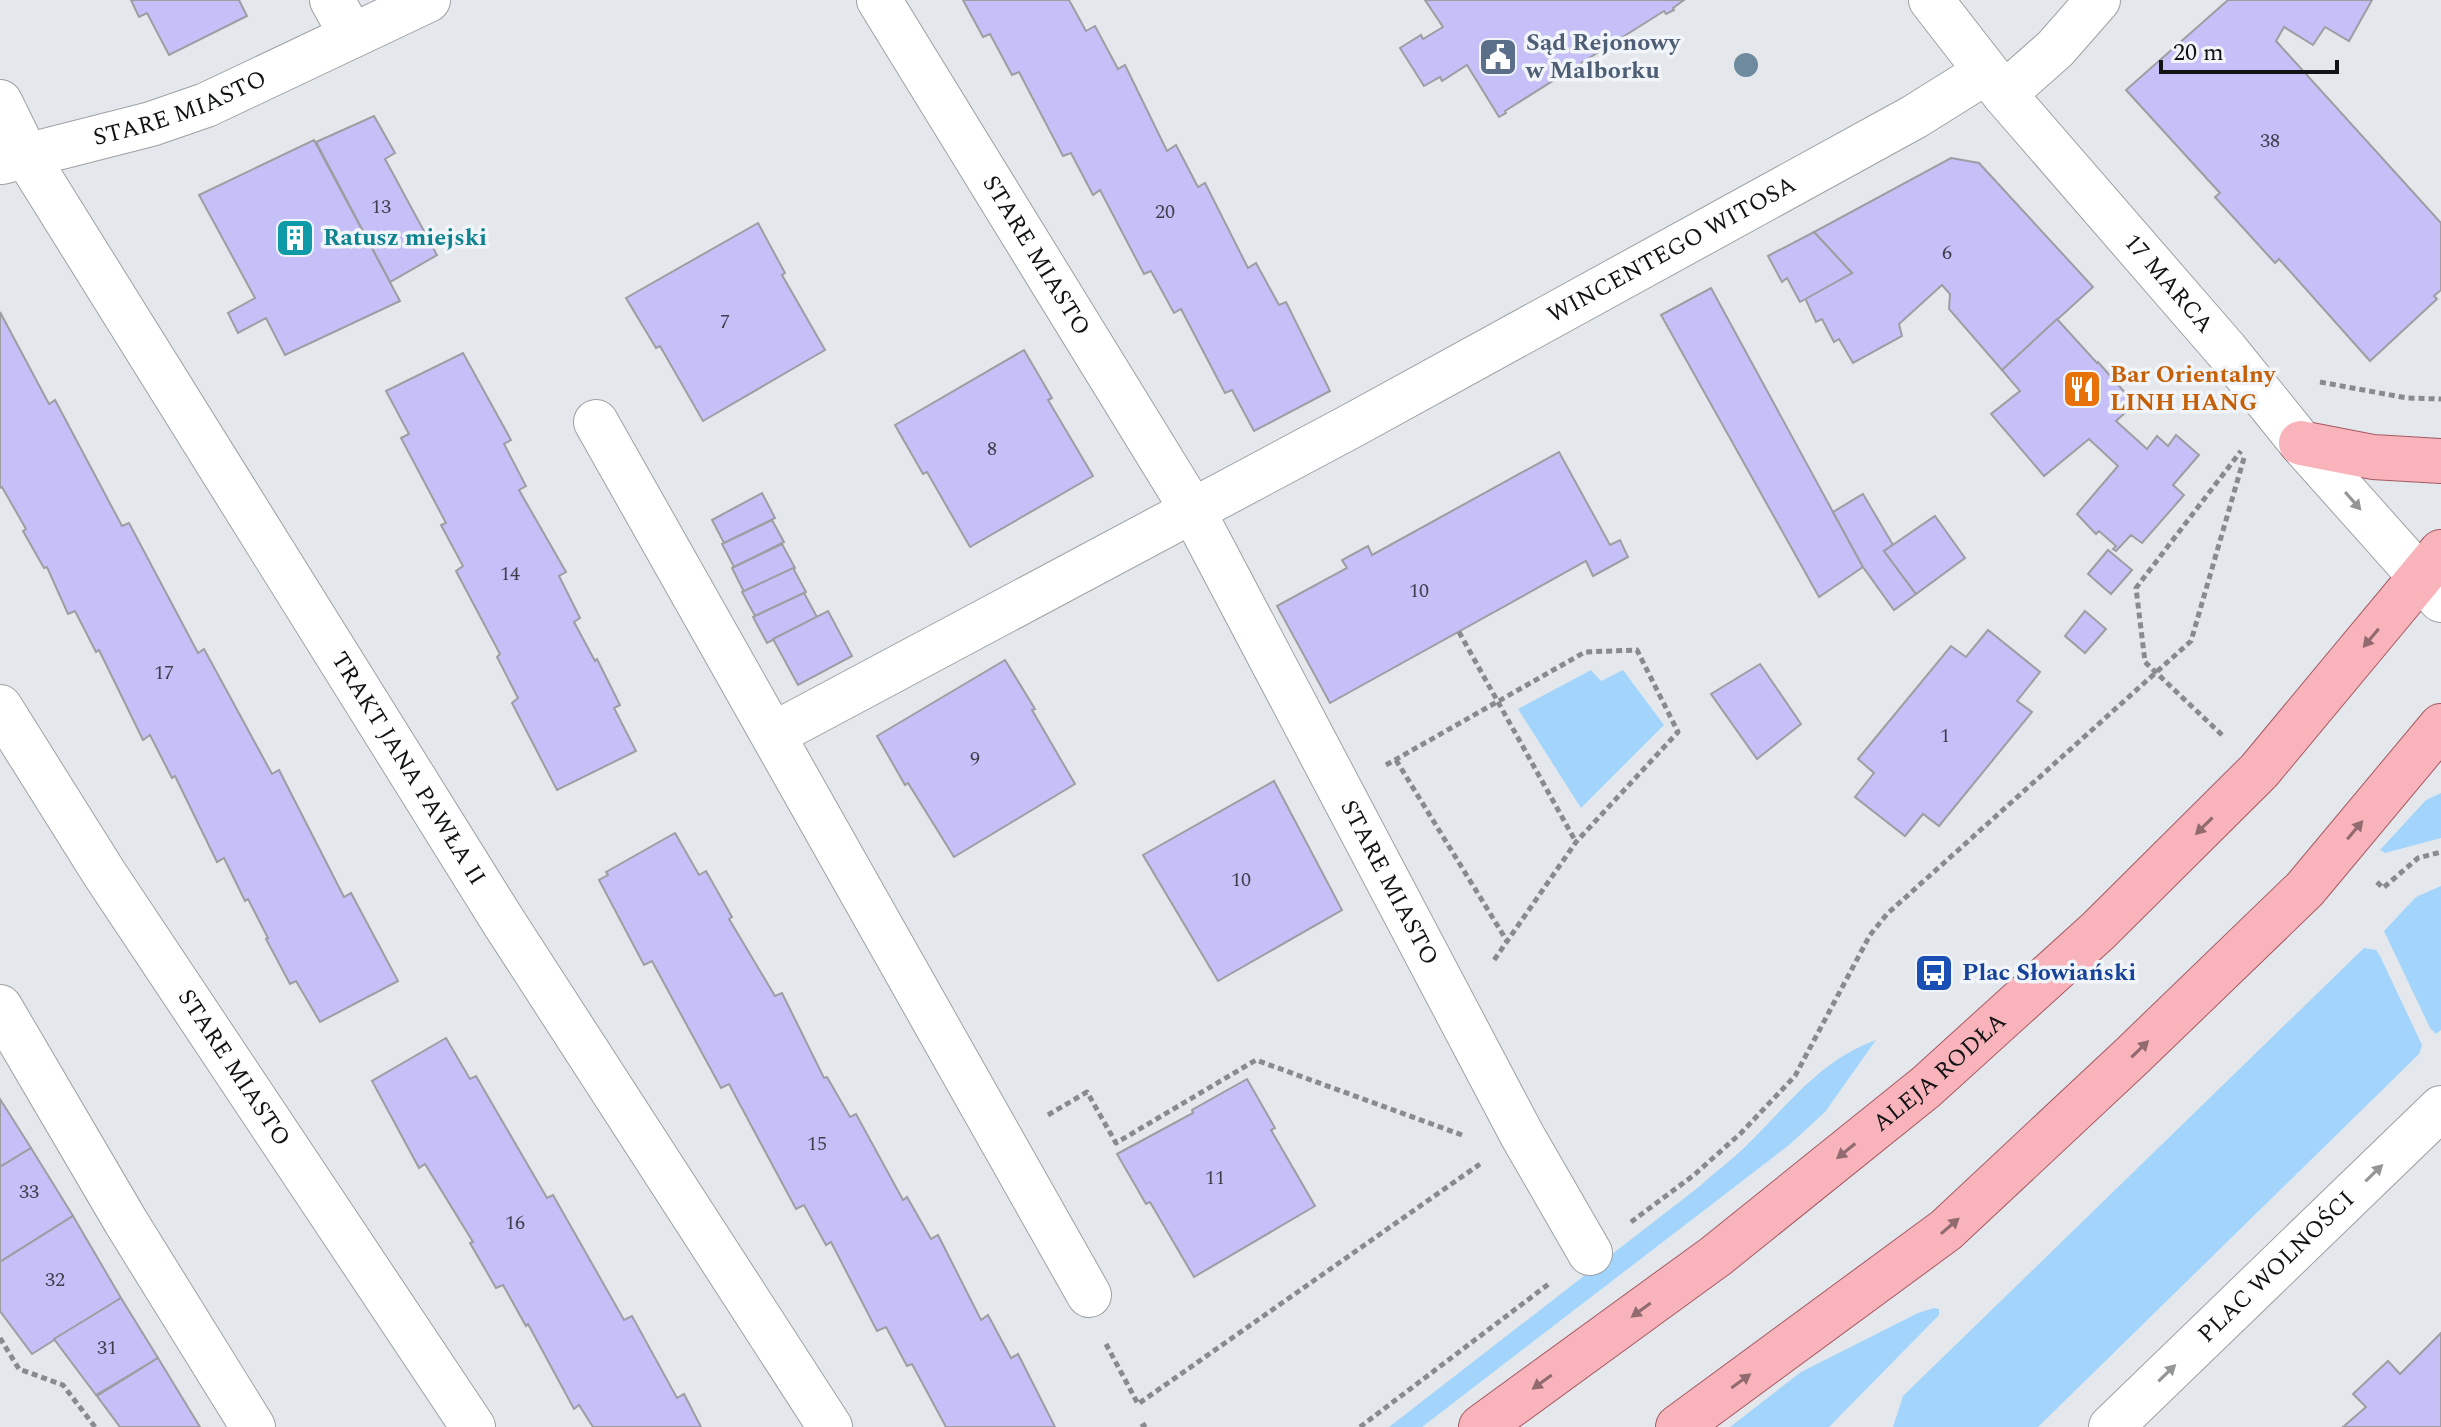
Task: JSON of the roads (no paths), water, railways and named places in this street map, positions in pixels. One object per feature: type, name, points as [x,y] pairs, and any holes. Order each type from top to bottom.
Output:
[{"type":"main road","points":[[2301,443],[2373,457],[2441,461]]},
{"type":"main road","name":"ALEJA RODŁA","points":[[1481,1427],[1716,1256],[1926,1087],[2098,931],[2259,771],[2434,577]]},
{"type":"main road","points":[[1678,1427],[1958,1220],[2305,889],[2441,726]]},
{"type":"street","name":"STARE MIASTO","points":[[14,160],[151,124],[206,105],[342,18],[428,0]]},
{"type":"street","name":"STARE MIASTO","points":[[879,0],[1193,511],[1458,1014],[1511,1142],[1590,1253]]},
{"type":"street","name":"17 MARCA","points":[[1931,0],[1995,83],[2226,350],[2301,443],[2434,577]]},
{"type":"street","name":"WINCENTEGO WITOSA","points":[[1193,511],[1914,117],[1995,83],[2055,49],[2098,0]]},
{"type":"street","name":"TRAKT JANA PAWŁA II","points":[[0,102],[14,160],[830,1427]]},
{"type":"street","points":[[596,422],[1089,1295]]},
{"type":"street","points":[[774,734],[1193,511]]},
{"type":"street","name":"STARE MIASTO","points":[[0,707],[104,873],[473,1427]]},
{"type":"street","points":[[0,1007],[126,1222],[253,1427]]},
{"type":"street","name":"PLAC WOLNOŚCI","points":[[2111,1427],[2437,1119]]},
{"type":"place","name":"Sąd Rejonowy w Malborku","points":[[1498,57]]},
{"type":"place","name":"Ratusz miejski","points":[[295,238]]},
{"type":"place","name":"Bar Orientalny LINH HANG","points":[[2082,389]]},
{"type":"place","name":"Plac Słowiański","points":[[1934,973]]}]
